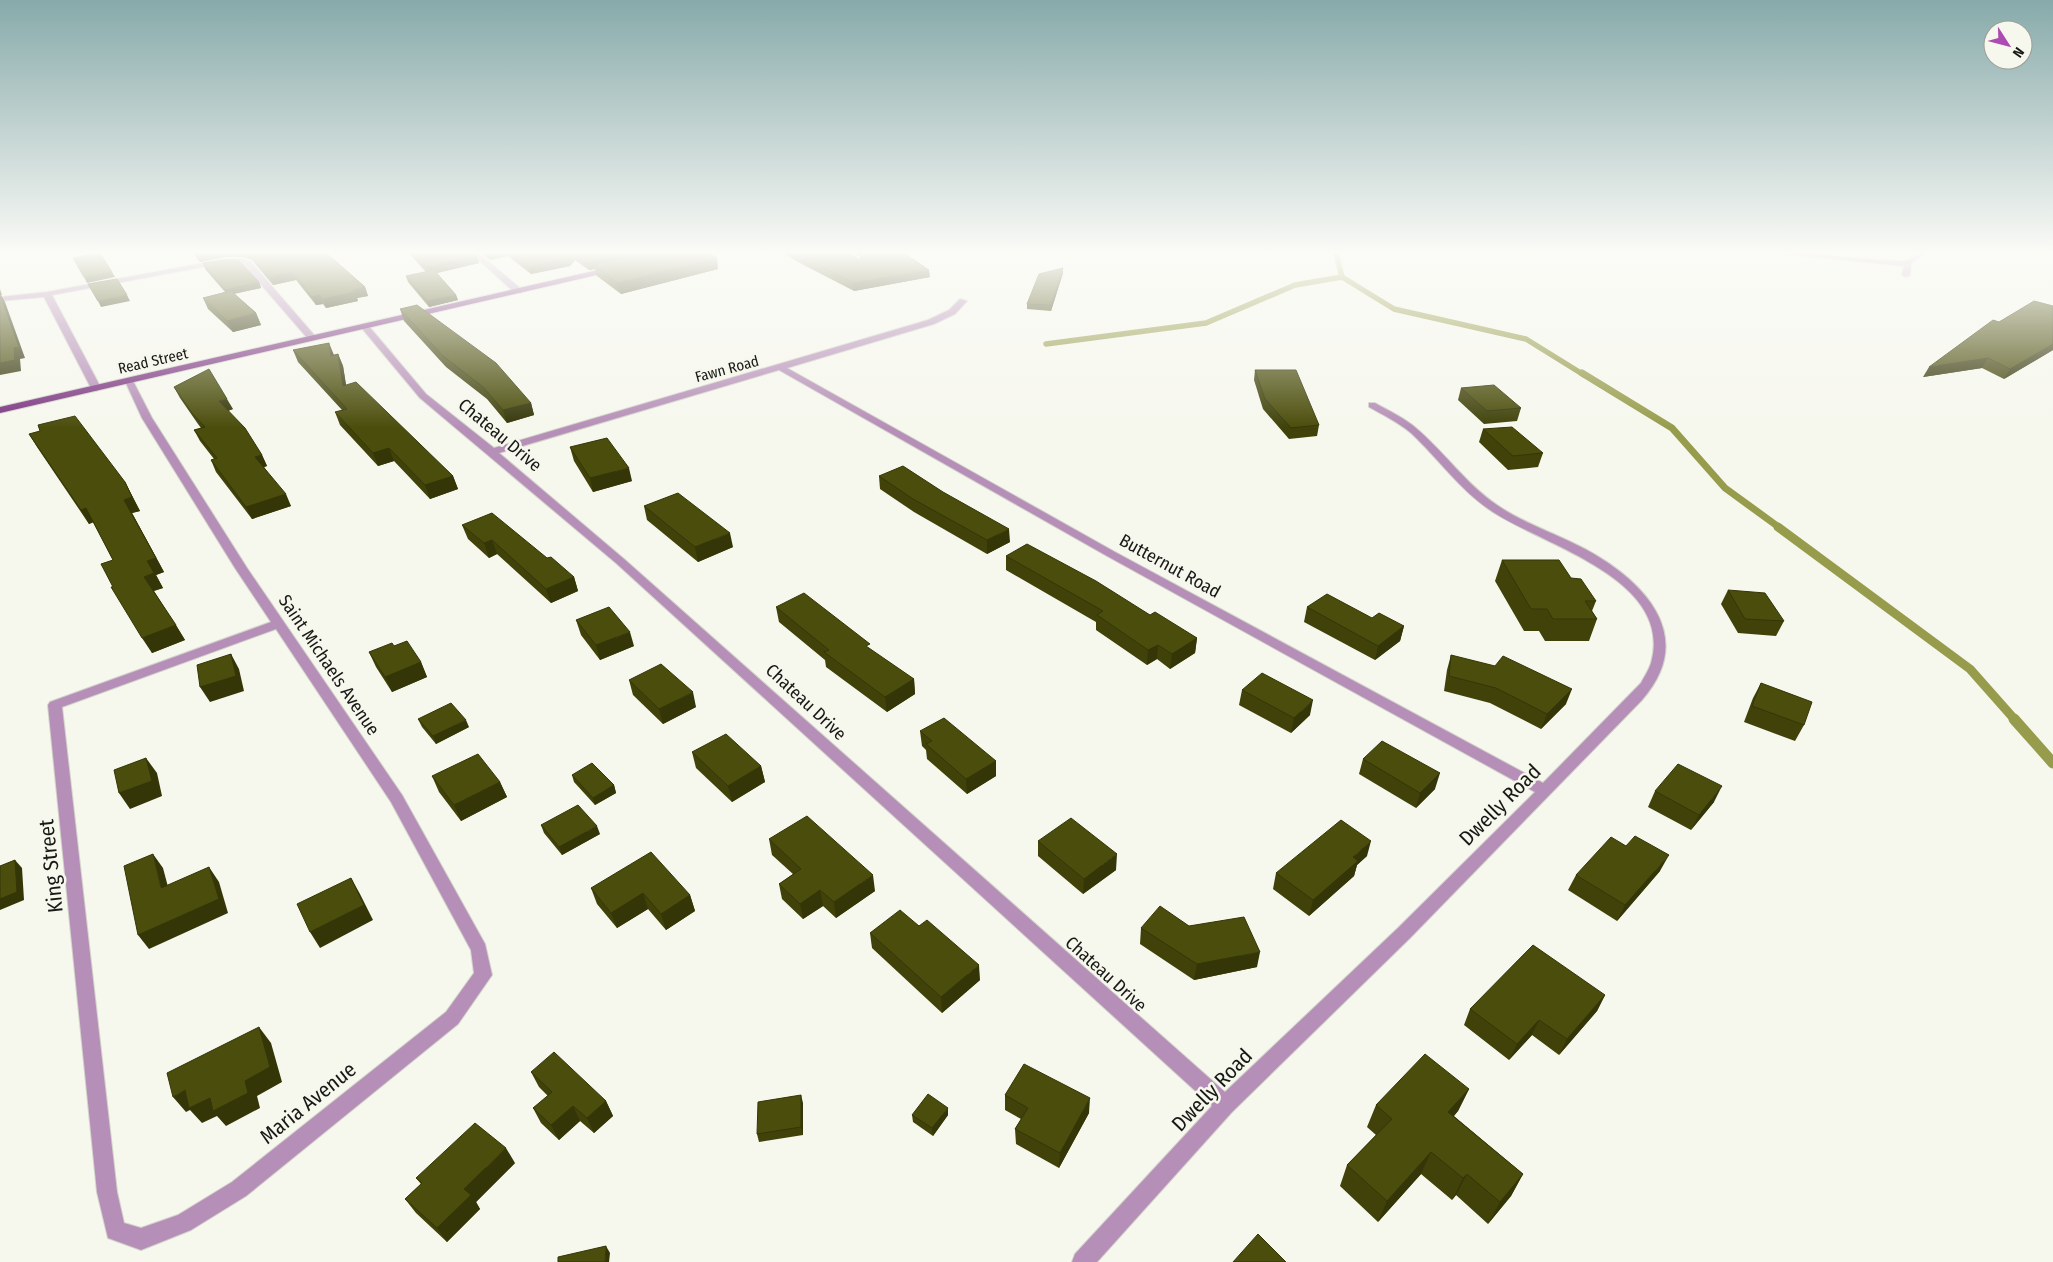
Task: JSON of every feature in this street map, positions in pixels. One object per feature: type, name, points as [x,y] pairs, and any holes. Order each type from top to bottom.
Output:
[{"type":"main road","name":"Read Street","points":[[0,410],[435,310]]},
{"type":"street","points":[[55,310],[96,388]]},
{"type":"street","points":[[288,310],[312,338]]},
{"type":"street","name":"Fawn Road","points":[[492,452],[932,322],[954,310]]},
{"type":"street","name":"Chateau Drive","points":[[364,326],[423,396],[492,452],[730,659],[1225,1105]]},
{"type":"street","name":"Butternut Road","points":[[781,368],[1111,554],[1546,791]]},
{"type":"street","name":"Saint Michaels Avenue","points":[[129,381],[147,418],[241,568],[397,799],[479,949],[482,976]]},
{"type":"street","name":"Dwelly Road","points":[[1083,1262],[1225,1105],[1404,933],[1546,791],[1647,685],[1658,660],[1662,641],[1654,615],[1626,582],[1606,566],[1580,551],[1519,523],[1492,507],[1469,487],[1415,432],[1372,405]]},
{"type":"street","name":"King Street","points":[[141,1239],[114,1231],[107,1192],[55,705],[279,624]]},
{"type":"street","name":"Maria Avenue","points":[[141,1239],[184,1223],[239,1189],[452,1018],[482,976]]},
{"type":"building","points":[[0,310],[5,310],[19,347],[14,348],[15,360],[0,363]]},
{"type":"building","points":[[215,310],[252,310],[256,313],[227,321]]},
{"type":"building","points":[[401,310],[424,310],[496,363],[531,403],[503,410],[483,387],[442,355]]},
{"type":"building","points":[[2019,310],[2053,310],[2053,344],[2010,369],[1988,358],[1929,367],[1993,320],[1999,322]]},
{"type":"building","points":[[329,343],[331,356],[338,354],[343,386],[356,382],[453,476],[425,485],[389,448],[373,453],[335,412],[347,409],[293,350]]},
{"type":"building","points":[[209,369],[227,399],[219,401],[245,428],[262,455],[255,457],[286,494],[246,507],[211,460],[217,458],[194,430],[205,427],[192,413],[174,387]]},
{"type":"building","points":[[1255,370],[1296,370],[1319,425],[1291,428],[1265,399]]},
{"type":"building","points":[[1494,385],[1521,408],[1487,411],[1461,388]]},
{"type":"building","points":[[75,416],[125,482],[132,497],[124,500],[156,558],[147,561],[154,573],[144,577],[176,625],[142,638],[111,587],[113,587],[101,564],[113,560],[86,508],[81,510],[29,434],[40,431],[38,425]]},
{"type":"building","points":[[1512,427],[1543,453],[1513,456],[1483,429]]},
{"type":"building","points":[[607,438],[629,468],[590,478],[570,447]]},
{"type":"building","points":[[903,466],[943,492],[1009,529],[987,540],[913,499],[879,476]]},
{"type":"building","points":[[678,493],[730,533],[695,547],[644,506]]},
{"type":"building","points":[[492,513],[547,558],[551,557],[574,577],[546,589],[492,540],[484,543],[462,525]]},
{"type":"building","points":[[1027,544],[1096,581],[1150,615],[1155,612],[1197,638],[1172,654],[1158,645],[1148,650],[1097,615],[1103,611],[1006,556]]},
{"type":"building","points":[[1502,560],[1559,560],[1571,578],[1581,579],[1596,601],[1585,601],[1597,619],[1553,619],[1547,609],[1531,609]]},
{"type":"building","points":[[1728,590],[1765,593],[1784,621],[1745,619]]},
{"type":"building","points":[[804,593],[870,644],[866,646],[914,679],[885,697],[824,652],[829,650],[776,607]]},
{"type":"building","points":[[1327,594],[1372,618],[1379,613],[1404,626],[1378,646],[1307,607]]},
{"type":"building","points":[[609,607],[630,632],[596,645],[576,620]]},
{"type":"building","points":[[407,641],[421,662],[385,677],[369,652],[392,643],[394,646]]},
{"type":"building","points":[[231,654],[236,676],[200,687],[197,665]]},
{"type":"building","points":[[1451,655],[1495,666],[1503,656],[1572,689],[1547,714],[1496,688],[1449,676]]},
{"type":"building","points":[[661,664],[693,692],[659,709],[629,680]]},
{"type":"building","points":[[1262,673],[1313,700],[1294,718],[1242,690]]},
{"type":"building","points":[[1761,683],[1812,702],[1804,725],[1752,706]]},
{"type":"building","points":[[451,703],[466,720],[433,736],[418,719]]},
{"type":"building","points":[[944,718],[996,761],[966,779],[926,744],[932,741],[920,731]]},
{"type":"building","points":[[726,734],[761,766],[728,786],[692,752]]},
{"type":"building","points":[[1382,741],[1440,773],[1420,793],[1363,759]]},
{"type":"building","points":[[478,754],[500,782],[454,805],[432,776]]},
{"type":"building","points":[[146,758],[152,781],[119,793],[114,770]]},
{"type":"building","points":[[592,763],[614,785],[593,798],[572,775]]},
{"type":"building","points":[[1678,764],[1722,786],[1699,815],[1655,791]]},
{"type":"building","points":[[578,805],[597,826],[559,847],[541,825]]},
{"type":"building","points":[[807,816],[873,875],[834,902],[820,890],[800,904],[779,884],[801,869],[769,839]]},
{"type":"building","points":[[1071,818],[1117,854],[1084,879],[1038,841]]},
{"type":"building","points":[[1341,820],[1371,841],[1353,857],[1358,861],[1313,900],[1276,873]]},
{"type":"building","points":[[1635,836],[1669,855],[1625,905],[1576,875],[1611,837],[1626,846]]},
{"type":"building","points":[[651,852],[690,895],[661,914],[643,893],[611,913],[591,888]]},
{"type":"building","points":[[153,854],[161,888],[209,867],[219,899],[138,935],[124,866]]},
{"type":"building","points":[[15,860],[17,892],[0,899],[0,866]]},
{"type":"building","points":[[351,878],[364,905],[310,932],[297,904]]},
{"type":"building","points":[[1160,906],[1189,926],[1244,917],[1260,952],[1197,964],[1141,928]]},
{"type":"building","points":[[900,910],[919,926],[927,920],[979,965],[941,997],[870,933]]},
{"type":"building","points":[[1533,945],[1605,995],[1567,1039],[1539,1020],[1517,1044],[1470,1009]]},
{"type":"building","points":[[259,1027],[270,1067],[245,1081],[248,1093],[213,1111],[210,1098],[189,1108],[185,1090],[173,1097],[167,1073]]},
{"type":"building","points":[[554,1052],[606,1101],[587,1118],[573,1106],[551,1125],[533,1108],[552,1092],[531,1072]]},
{"type":"building","points":[[1425,1054],[1469,1089],[1448,1112],[1523,1174],[1500,1202],[1467,1174],[1463,1178],[1431,1152],[1387,1201],[1347,1165],[1392,1119],[1376,1105]]},
{"type":"building","points":[[1024,1064],[1090,1098],[1060,1153],[1015,1129],[1028,1108],[1005,1095]]},
{"type":"building","points":[[928,1094],[948,1108],[932,1128],[912,1115]]},
{"type":"building","points":[[801,1095],[801,1127],[757,1134],[758,1102]]},
{"type":"building","points":[[475,1123],[506,1148],[464,1189],[471,1195],[437,1228],[405,1199],[422,1183],[416,1178]]},
{"type":"building","points":[[1258,1234],[1286,1262],[1233,1262]]},
{"type":"building","points":[[606,1246],[605,1262],[558,1262],[558,1257]]},
{"type":"waterway","points":[[1046,344],[1206,323],[1237,310]]},
{"type":"waterway","points":[[1398,310],[1526,339],[1584,375]]},
{"type":"waterway","points":[[1582,373],[1672,428],[1725,488],[1780,528]]},
{"type":"waterway","points":[[1778,527],[1970,669],[2016,721]]},
{"type":"waterway","points":[[2014,719],[2053,763]]}]
